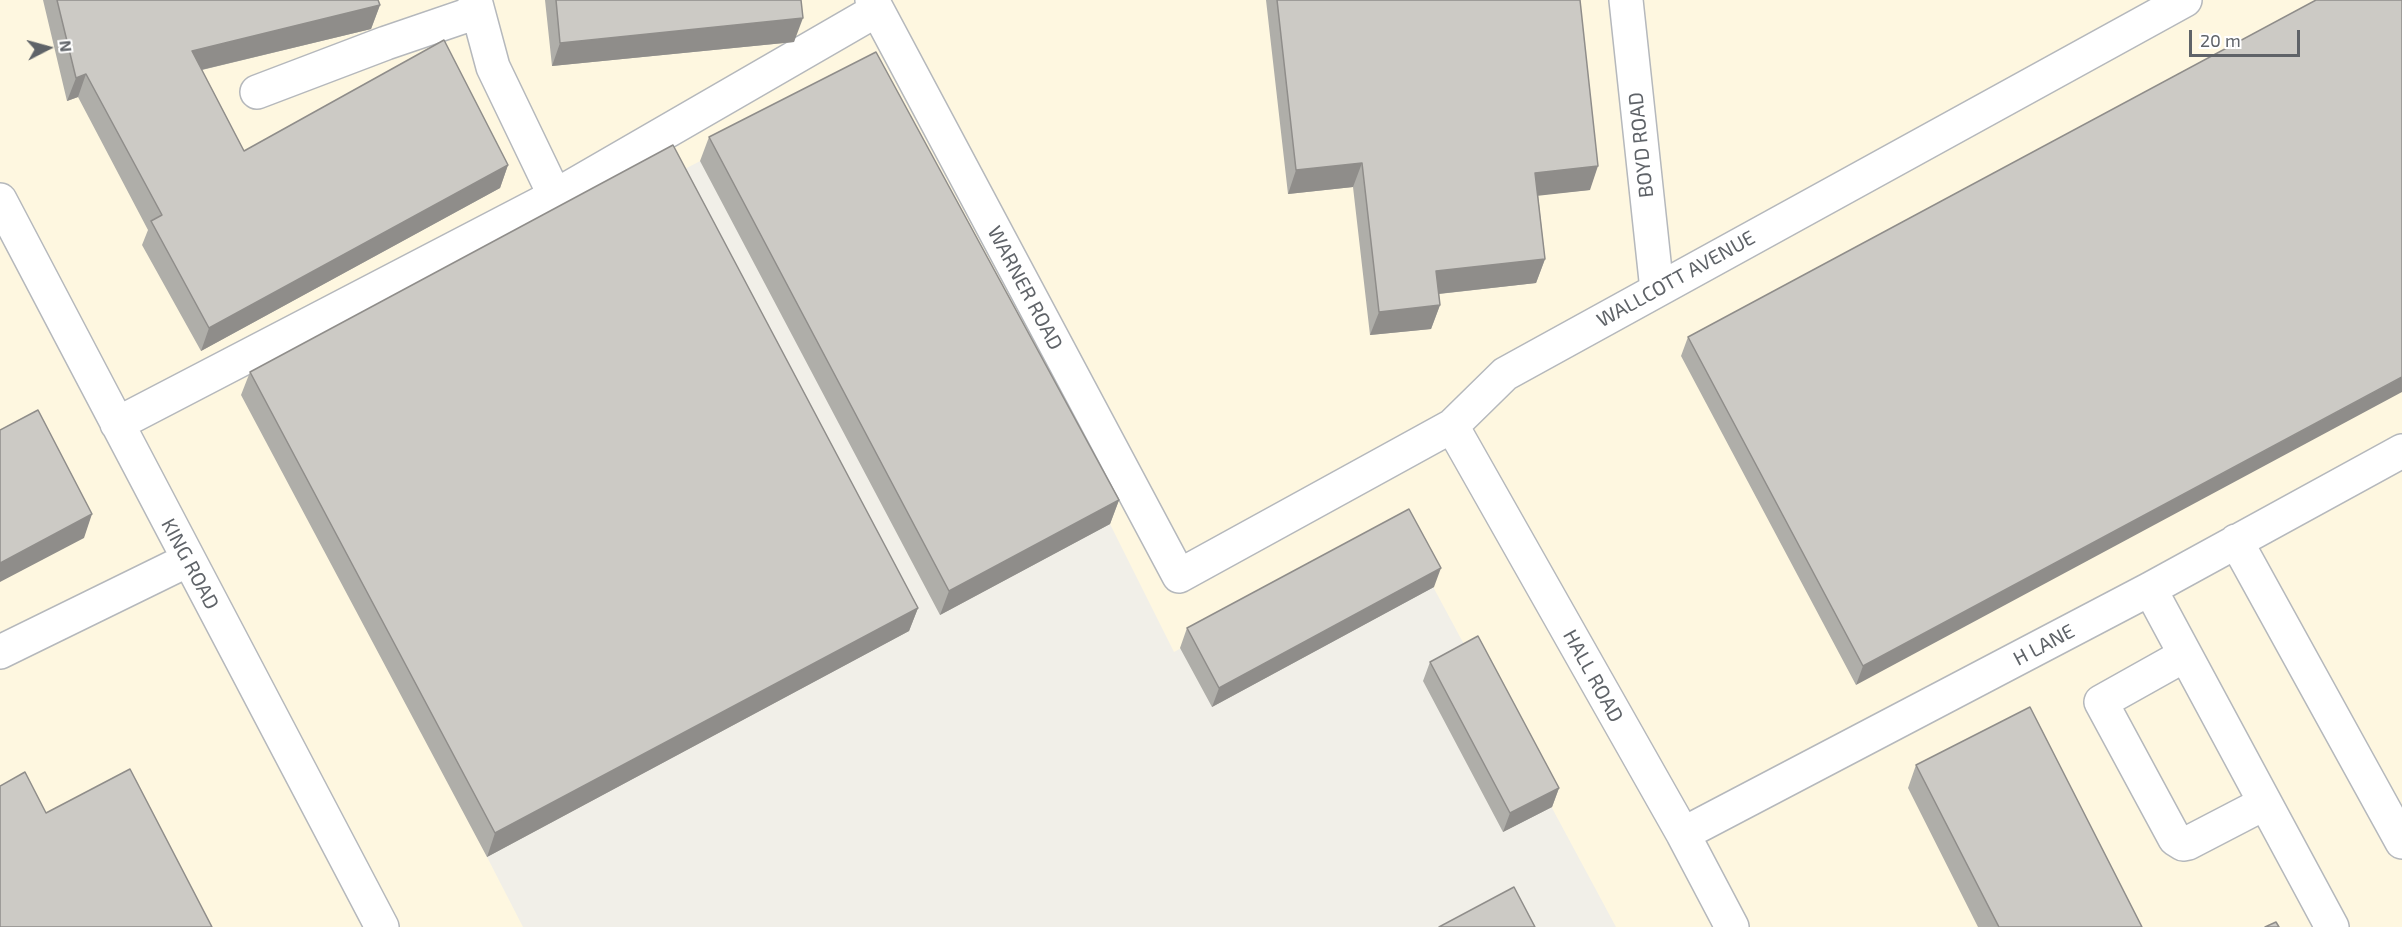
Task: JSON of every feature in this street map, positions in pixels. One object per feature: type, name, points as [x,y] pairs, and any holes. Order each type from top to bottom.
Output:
[{"type":"street","name":"BOYD ROAD","points":[[1626,0],[1657,290]]},
{"type":"street","name":"WALLCOTT AVENUE","points":[[1179,576],[1452,426],[1505,374],[2185,0]]},
{"type":"street","points":[[117,424],[555,196],[874,5]]},
{"type":"street","name":"WARNER ROAD","points":[[874,5],[1179,576]]},
{"type":"street","points":[[257,92],[476,6],[493,67],[555,196]]},
{"type":"street","name":"KING ROAD","points":[[0,200],[382,927]]},
{"type":"street","name":"HALL ROAD","points":[[1452,426],[1683,834],[1732,927]]},
{"type":"street","name":"H LANE","points":[[1683,834],[2150,589],[2402,451]]},
{"type":"street","points":[[2236,541],[2402,842]]},
{"type":"street","points":[[0,652],[188,560]]},
{"type":"street","points":[[2150,589],[2332,927]]},
{"type":"street","points":[[2185,655],[2101,702],[2175,839],[2184,844],[2191,842],[2265,802]]},
{"type":"shaded area","points":[[0,0],[2402,0],[2402,927],[1616,927],[1402,529],[1174,652],[1110,524],[867,76],[669,177],[487,857],[523,927],[0,927]]},
{"type":"building","points":[[57,0],[378,0],[380,5],[192,51],[244,151],[444,40],[508,165],[209,328],[151,221],[162,215],[86,74],[76,78]]},
{"type":"building","points":[[556,0],[801,0],[803,18],[560,43]]},
{"type":"building","points":[[1277,0],[1580,0],[1598,166],[1535,173],[1545,259],[1436,271],[1440,305],[1379,312],[1362,163],[1296,170]]},
{"type":"building","points":[[2316,0],[2402,0],[2402,377],[1863,666],[1688,337]]},
{"type":"building","points":[[876,52],[1119,500],[949,591],[709,137]]},
{"type":"building","points":[[673,145],[918,608],[495,833],[250,372]]},
{"type":"building","points":[[38,410],[92,514],[0,563],[0,430]]},
{"type":"building","points":[[1409,509],[1441,568],[1219,688],[1187,628]]},
{"type":"building","points":[[1478,636],[1559,788],[1510,813],[1430,662]]},
{"type":"building","points":[[2030,707],[2142,927],[1999,927],[1916,765]]},
{"type":"building","points":[[130,769],[212,927],[0,927],[0,786],[25,772],[46,813]]},
{"type":"building","points":[[1514,887],[1535,927],[1439,927]]},
{"type":"building","points":[[2276,922],[2279,927],[2265,927]]}]
